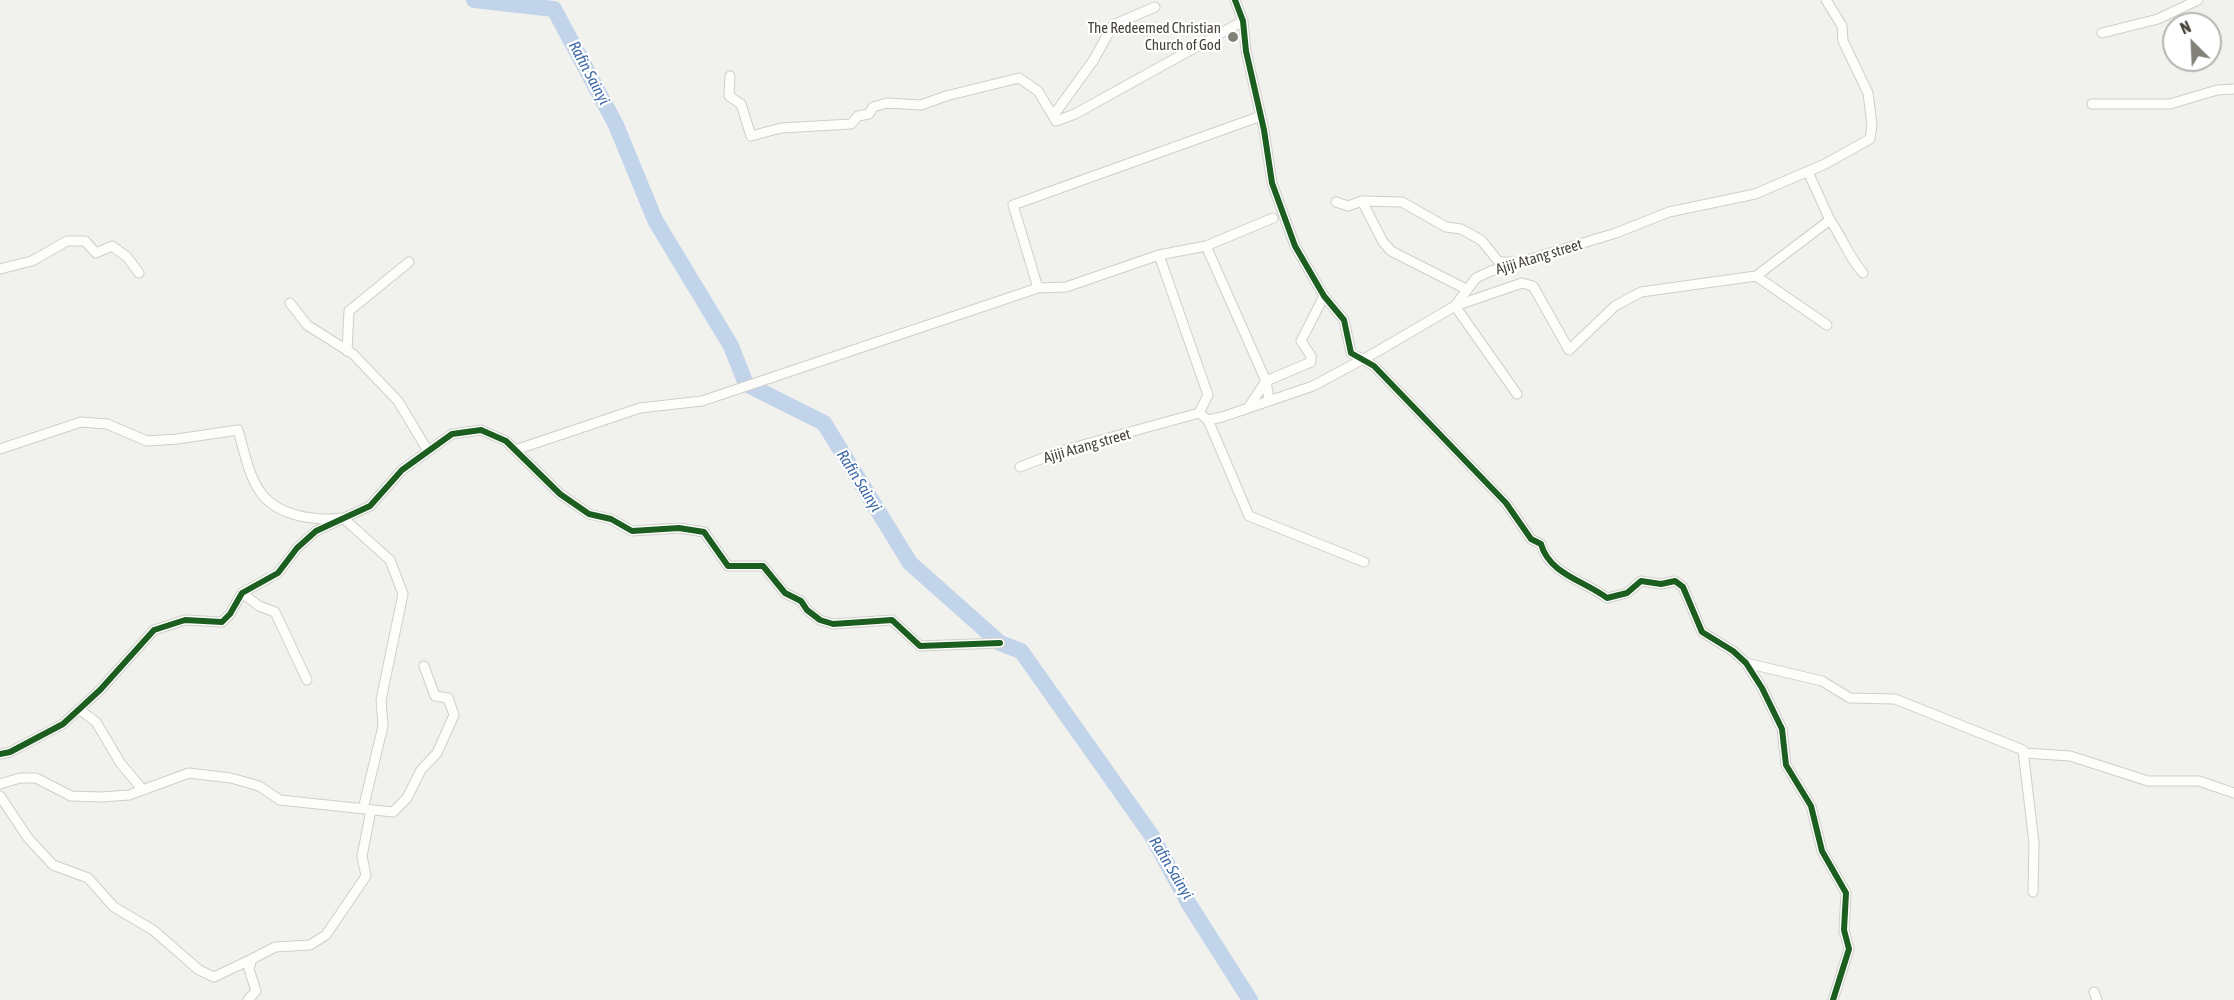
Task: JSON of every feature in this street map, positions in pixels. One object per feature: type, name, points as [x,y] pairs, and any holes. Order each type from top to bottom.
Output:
[{"type":"street","points":[[1235,0],[1243,21],[1246,51],[1261,116],[1272,183],[1295,246],[1324,296],[1344,320],[1351,353],[1374,366],[1439,432],[1506,503],[1531,539],[1541,544],[1544,554],[1573,581],[1592,587],[1607,598],[1627,593],[1641,581],[1661,584],[1675,582],[1683,587],[1702,632],[1733,651],[1746,663],[1782,729],[1786,765],[1811,806],[1822,851],[1846,893],[1844,930],[1849,949],[1833,1000]]},
{"type":"street","name":"Ajiji Atang street","points":[[1209,420],[1313,386],[1455,306],[1476,278],[1616,233],[1669,212],[1755,194],[1808,172],[1869,140],[1872,124],[1868,93],[1843,41],[1842,26],[1826,0]]},
{"type":"street","points":[[2102,33],[2158,19],[2198,0]]},
{"type":"street","points":[[1053,116],[1093,61],[1113,25],[1155,7]]},
{"type":"street","points":[[730,76],[729,96],[741,104],[751,136],[781,128],[851,124],[858,116],[869,114],[873,108],[887,103],[921,105],[946,96],[1019,78],[1038,91],[1056,121],[1075,114],[1243,21]]},
{"type":"street","points":[[2092,104],[2170,104],[2217,90],[2234,88]]},
{"type":"street","points":[[1038,288],[1013,205],[1261,116]]},
{"type":"street","points":[[1808,172],[1830,220],[1848,246],[1854,262],[1863,273]]},
{"type":"street","points":[[1336,202],[1348,206],[1362,201],[1401,202],[1446,227],[1461,229],[1481,240],[1499,262],[1523,262]]},
{"type":"street","points":[[1362,201],[1383,242],[1391,251],[1466,289]]},
{"type":"street","points":[[515,450],[640,408],[702,401],[1038,288],[1066,287],[1159,255],[1206,246],[1273,218]]},
{"type":"street","points":[[1517,394],[1455,306],[1522,283],[1533,286],[1569,350],[1615,306],[1641,292],[1756,276],[1830,220]]},
{"type":"street","points":[[0,269],[32,261],[67,241],[85,241],[96,253],[112,246],[127,257],[140,273]]},
{"type":"street","points":[[1206,246],[1266,381],[1269,400]]},
{"type":"street","points":[[1159,255],[1208,395],[1199,413],[1209,420],[1249,516],[1364,562]]},
{"type":"street","points":[[347,351],[349,311],[409,262]]},
{"type":"street","points":[[1756,276],[1827,325]]},
{"type":"street","points":[[1250,405],[1266,381],[1311,362],[1311,356],[1301,341],[1324,296]]},
{"type":"street","points":[[290,303],[307,325],[347,351],[398,401],[428,451]]},
{"type":"street","name":"Ajiji Atang street","points":[[1020,467],[1061,451],[1199,413]]},
{"type":"street","points":[[0,449],[81,422],[107,424],[147,441],[238,430],[248,464],[261,493],[281,509],[316,521],[343,518],[390,560],[403,594],[381,700],[383,726],[367,809],[362,856],[366,876],[326,935],[310,945],[275,947],[214,977],[199,970],[153,930],[114,907],[88,878],[53,865],[28,838],[0,796]]},
{"type":"street","points":[[0,754],[10,752],[63,724],[100,690],[154,630],[185,620],[222,622],[242,593],[279,573],[297,548],[316,531],[370,506],[402,470],[452,434],[481,430],[506,441],[560,494],[578,504],[589,514],[611,519],[632,531],[679,528],[704,532],[728,566],[763,566],[785,592],[801,601],[807,610],[820,620],[833,624],[892,620],[920,646],[1000,643]]},
{"type":"street","points":[[242,593],[259,606],[275,612],[307,680]]},
{"type":"street","points":[[1746,663],[1822,681],[1850,698],[1895,699],[2024,750],[2034,843],[2033,892]]},
{"type":"street","points":[[0,784],[20,778],[36,778],[71,796],[129,795],[189,773],[249,784],[280,800],[393,812],[407,798],[421,770],[437,753],[454,715],[448,698],[435,696],[424,666]]},
{"type":"street","points":[[79,709],[96,722],[121,764],[143,790]]},
{"type":"street","points":[[2024,753],[2070,756],[2148,781],[2199,782],[2234,793]]},
{"type":"street","points":[[248,1000],[256,991],[249,969],[252,959]]},
{"type":"waterway","name":"Rafin Sainyi","points":[[474,0],[554,9],[616,125],[655,220],[731,346],[746,384],[824,423],[910,563],[1000,643],[1021,651],[1152,836],[1189,904],[1250,1000]]},
{"type":"cycle path","points":[[1235,0],[1243,21],[1246,51],[1264,130],[1272,183],[1295,246],[1324,296],[1344,320],[1351,353],[1374,366],[1506,503],[1531,539],[1541,544],[1545,554],[1560,570],[1607,598],[1627,593],[1641,581],[1661,584],[1675,581],[1683,587],[1702,632],[1733,651],[1746,663],[1762,688],[1782,729],[1786,765],[1811,806],[1822,851],[1846,893],[1844,930],[1849,949],[1833,1000]]},
{"type":"cycle path","points":[[0,754],[10,752],[63,724],[100,690],[154,630],[185,620],[222,622],[230,614],[242,593],[278,573],[297,548],[316,531],[370,506],[402,470],[452,434],[481,430],[506,441],[560,494],[589,514],[611,519],[632,531],[679,528],[704,532],[728,566],[763,566],[785,593],[801,601],[807,610],[820,620],[833,624],[892,620],[920,646],[1000,643]]},
{"type":"place","name":"The Redeemed Christian Church of God","points":[[1233,37]]}]
